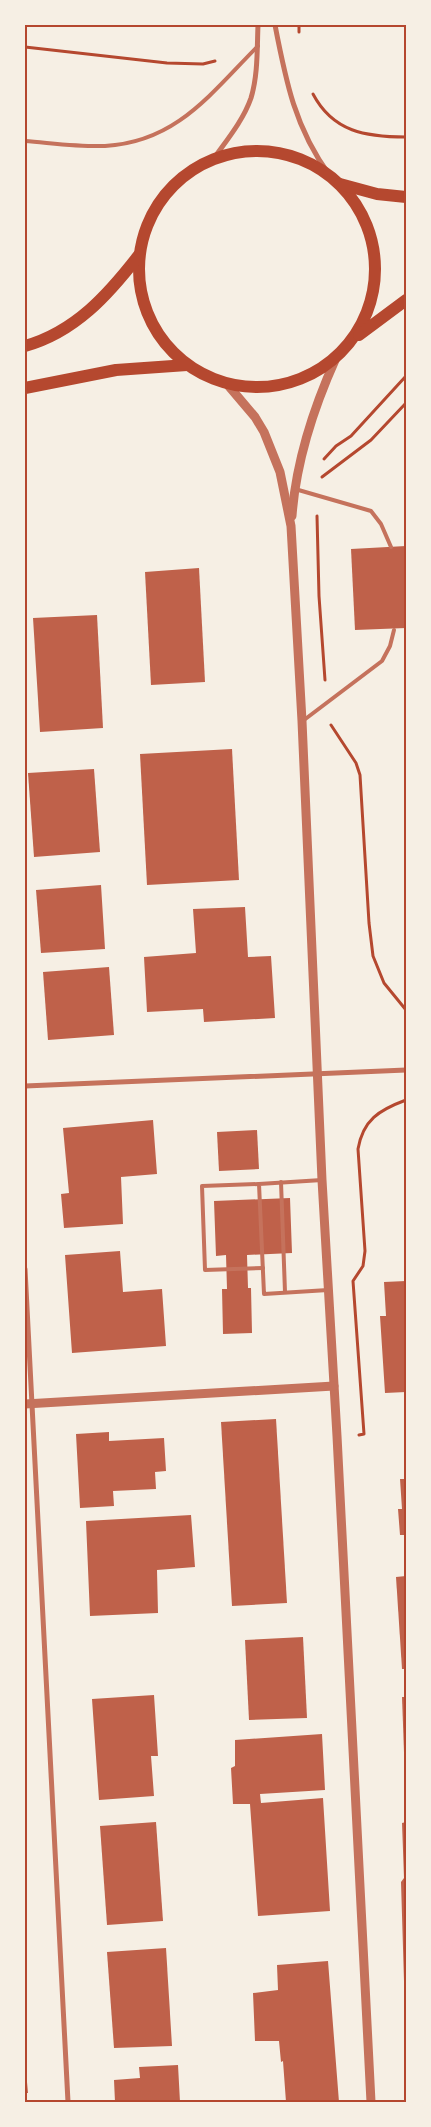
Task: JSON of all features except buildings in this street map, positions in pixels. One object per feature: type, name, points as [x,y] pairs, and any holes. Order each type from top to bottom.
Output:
[{"type":"main road","points":[[249,152],[279,153],[294,156],[310,163],[335,180],[354,200],[367,224],[376,261],[372,298],[362,324],[351,341],[336,358],[316,373],[298,381],[260,388],[227,384],[204,376],[169,349],[157,334],[147,313],[140,291],[139,255],[145,230],[167,192],[192,171],[212,161],[233,154],[249,152]]},
{"type":"main road","points":[[335,180],[377,194],[406,197]]},
{"type":"main road","points":[[25,346],[53,336],[79,319],[110,290],[139,255]]},
{"type":"main road","points":[[351,341],[406,300]]},
{"type":"main road","points":[[25,388],[110,371],[188,365]]},
{"type":"street","points":[[212,161],[234,131],[250,100],[255,78],[258,25]]},
{"type":"street","points":[[275,25],[285,77],[301,126],[309,145],[335,180]]},
{"type":"street","points":[[336,358],[309,426],[294,488],[291,526],[302,721],[322,1180],[371,2102]]},
{"type":"street","points":[[227,384],[255,417],[264,432],[280,472],[291,526]]},
{"type":"street","points":[[25,1086],[406,1070]]},
{"type":"street","points":[[25,1269],[29,1404],[68,2102]]},
{"type":"street","points":[[29,1404],[334,1386]]},
{"type":"lane","points":[[25,141],[105,146],[125,144],[162,133],[193,111],[258,46]]},
{"type":"lane","points":[[294,488],[370,511],[381,524],[391,547]]},
{"type":"lane","points":[[302,721],[382,662],[390,646],[394,630]]},
{"type":"lane","points":[[263,1268],[205,1270],[202,1186],[322,1180]]},
{"type":"lane","points":[[281,1182],[285,1292]]},
{"type":"lane","points":[[259,1184],[264,1294],[328,1290]]},
{"type":"path","points":[[298,25],[299,35]]},
{"type":"path","points":[[25,47],[167,63],[203,64],[221,60]]},
{"type":"path","points":[[311,88],[324,110],[341,126],[368,135],[406,137]]},
{"type":"path","points":[[322,464],[336,446],[351,436],[406,376]]},
{"type":"path","points":[[319,474],[318,480],[372,440],[406,404]]},
{"type":"path","points":[[317,494],[320,596],[327,702],[332,728],[340,737],[359,768],[373,956],[384,983],[406,1010]]},
{"type":"path","points":[[337,1436],[364,1434],[353,1281],[363,1266],[364,1251],[358,1149],[360,1137],[375,1116],[391,1106],[406,1100]]}]
